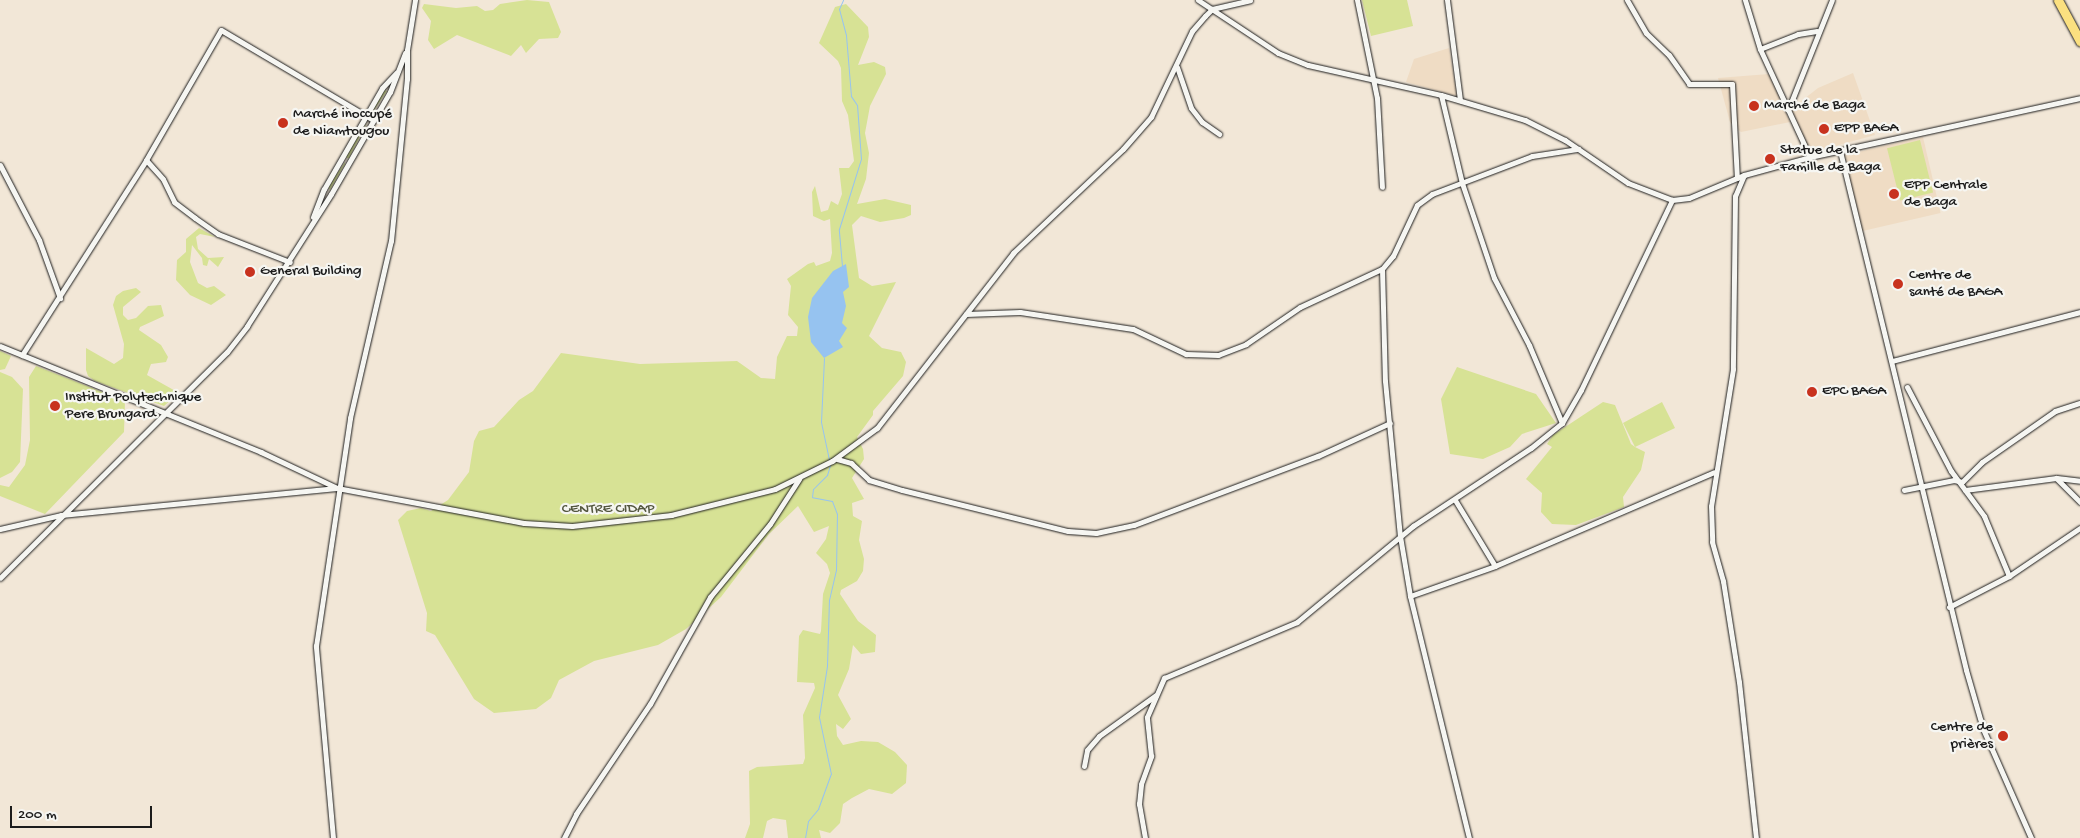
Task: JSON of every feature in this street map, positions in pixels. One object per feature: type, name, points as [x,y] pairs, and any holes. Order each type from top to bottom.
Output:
[{"type":"highway","points":[[2058,0],[2080,41]]},
{"type":"street","points":[[333,838],[316,646],[337,488],[350,418],[390,241],[407,79],[407,50],[415,0]]},
{"type":"street","points":[[1198,0],[1278,53],[1308,65],[1460,100],[1542,127],[1628,182],[1672,200],[1689,198],[1744,175],[1810,156],[2080,98]]},
{"type":"street","points":[[0,346],[165,412],[337,488],[524,523],[572,526],[690,512],[775,489],[835,460],[877,428],[1013,253],[1123,149],[1151,117],[1177,67],[1192,31],[1212,9],[1250,0]]},
{"type":"street","points":[[1357,0],[1374,79],[1382,187]]},
{"type":"street","points":[[1447,0],[1460,100]]},
{"type":"street","points":[[1627,0],[1646,33],[1669,55],[1689,84],[1732,84],[1737,178]]},
{"type":"street","points":[[1744,0],[1760,49],[1810,156]]},
{"type":"street","points":[[1788,110],[1816,31],[1832,0]]},
{"type":"street","points":[[22,355],[146,160],[224,29],[373,120]]},
{"type":"street","points":[[1760,49],[1791,36],[1816,31]]},
{"type":"street","points":[[0,578],[61,515],[227,352],[290,262],[313,219],[331,194],[390,92],[407,50]]},
{"type":"street","points":[[1177,67],[1191,108],[1202,122],[1219,134]]},
{"type":"street","points":[[313,219],[324,189],[382,88],[398,71]]},
{"type":"street","points":[[1441,95],[1462,183],[1494,278],[1529,345],[1562,423]]},
{"type":"street","points":[[966,314],[1020,312],[1133,329],[1186,354],[1218,355],[1246,344],[1300,307],[1382,269],[1392,256],[1417,205],[1432,194],[1532,156],[1578,149]]},
{"type":"street","points":[[1840,151],[1892,361],[1949,607],[1982,730],[2030,838]]},
{"type":"street","points":[[342,158],[349,162]]},
{"type":"street","points":[[146,160],[163,179],[174,202],[195,218],[218,234],[290,262]]},
{"type":"street","points":[[0,165],[39,240],[60,298]]},
{"type":"street","points":[[1744,175],[1735,196],[1733,369],[1714,472],[1712,542],[1722,581],[1739,682],[1756,838]]},
{"type":"street","points":[[324,189],[331,194]]},
{"type":"street","points":[[1144,838],[1140,804],[1142,784],[1151,756],[1147,716],[1164,678],[1297,622],[1400,536],[1531,448],[1562,423],[1581,390],[1672,200]]},
{"type":"street","points":[[1382,269],[1390,423],[1400,536],[1410,596],[1468,838]]},
{"type":"street","points":[[1892,361],[2080,312]]},
{"type":"street","points":[[1907,387],[1959,482],[1984,516],[2009,576]]},
{"type":"street","points":[[1904,490],[1959,482],[2054,411],[2080,403]]},
{"type":"street","points":[[835,460],[851,463],[869,480],[902,490],[1068,531],[1096,533],[1134,525],[1318,456],[1390,423]]},
{"type":"street","points":[[1410,596],[1494,566],[1714,472]]},
{"type":"street","points":[[1965,490],[2056,478],[2080,481]]},
{"type":"street","points":[[2056,478],[2080,502]]},
{"type":"street","points":[[564,838],[576,814],[650,704],[710,597],[770,524],[799,479]]},
{"type":"street","points":[[0,529],[61,515],[337,488]]},
{"type":"street","points":[[1455,500],[1494,566]]},
{"type":"street","points":[[1949,607],[2009,576],[2080,528]]},
{"type":"street","points":[[1084,766],[1087,750],[1099,736],[1156,695]]},
{"type":"shaded area","points":[[1449,48],[1457,96],[1406,82],[1414,59]]},
{"type":"shaded area","name":"EPP BAGA","points":[[1853,73],[1875,135],[1810,153],[1790,110],[1818,88]]},
{"type":"shaded area","name":"Marché de Baga","points":[[1769,74],[1790,122],[1741,132],[1730,122],[1718,78]]},
{"type":"shaded area","name":"EPP Centrale de Baga","points":[[1923,137],[1941,213],[1862,231],[1844,155]]},
{"type":"green space","points":[[527,0],[549,2],[561,32],[558,38],[539,39],[526,53],[521,45],[511,56],[457,35],[434,49],[428,40],[431,21],[422,8],[424,4],[456,8],[477,6],[485,11],[493,10],[500,4]]},
{"type":"green space","points":[[1362,0],[1407,0],[1413,26],[1371,36]]},
{"type":"green space","name":"CENTRE CIDAP","points":[[846,4],[868,27],[869,37],[858,65],[874,62],[885,67],[886,74],[870,106],[865,133],[869,153],[866,179],[857,204],[885,199],[911,205],[911,215],[880,222],[861,216],[852,225],[859,278],[872,286],[896,282],[869,336],[882,348],[901,352],[906,362],[903,376],[873,411],[873,415],[857,437],[863,449],[864,459],[852,478],[864,499],[852,503],[853,516],[862,521],[859,540],[864,559],[863,571],[857,581],[841,590],[840,594],[858,621],[876,635],[875,652],[861,654],[853,645],[849,669],[838,695],[851,719],[843,729],[836,724],[837,736],[843,745],[861,741],[878,742],[895,752],[907,765],[906,783],[892,794],[869,789],[852,798],[843,804],[840,823],[830,833],[819,830],[821,838],[788,838],[786,820],[773,818],[767,821],[763,838],[745,838],[750,824],[749,771],[757,767],[803,764],[805,758],[803,715],[815,688],[814,683],[797,682],[799,636],[803,630],[820,634],[821,631],[823,594],[830,573],[827,564],[816,553],[826,539],[829,526],[814,532],[798,506],[769,534],[721,597],[686,629],[658,645],[594,661],[559,680],[551,698],[536,709],[494,713],[474,699],[435,635],[426,631],[427,613],[398,520],[407,511],[421,508],[431,511],[448,500],[469,472],[474,441],[479,431],[494,427],[519,400],[533,391],[561,353],[640,364],[737,361],[761,378],[775,379],[777,357],[787,336],[797,336],[798,327],[788,315],[791,286],[787,279],[808,264],[814,262],[816,266],[830,261],[832,253],[830,219],[824,221],[813,216],[812,192],[815,186],[821,212],[828,210],[831,201],[838,205],[842,194],[839,168],[849,168],[854,161],[848,115],[842,101],[841,68],[838,61],[819,43],[835,7]]},
{"type":"green space","points":[[384,90],[387,91],[370,116],[369,114]]},
{"type":"green space","points":[[368,121],[349,158],[347,158],[346,156]]},
{"type":"green space","points":[[1920,140],[1933,192],[1900,201],[1887,148]]},
{"type":"green space","points":[[345,162],[345,164],[330,190],[328,187]]},
{"type":"green space","points":[[199,228],[215,237],[200,234],[196,237],[198,249],[208,258],[224,257],[218,267],[209,259],[207,266],[203,265],[202,258],[192,245],[190,262],[198,283],[207,288],[214,286],[226,295],[211,305],[190,295],[176,280],[177,260],[186,252],[186,239]]},
{"type":"green space","points":[[136,288],[141,292],[123,307],[123,315],[128,320],[136,318],[148,306],[161,305],[164,316],[140,327],[139,330],[161,345],[168,357],[166,362],[151,364],[147,375],[179,393],[164,406],[95,381],[88,376],[86,370],[86,348],[114,364],[123,358],[124,344],[113,305],[116,296],[123,291]]},
{"type":"green space","points":[[0,351],[11,356],[5,369],[0,370]]},
{"type":"green space","name":"Institut Polytechnique Pere Brungard","points":[[36,366],[125,401],[124,432],[45,514],[0,496],[0,485],[9,487],[25,465],[30,440],[29,377]]},
{"type":"green space","points":[[1457,367],[1536,394],[1556,423],[1522,434],[1510,447],[1483,459],[1450,454],[1441,399]]},
{"type":"green space","points":[[0,372],[12,377],[23,389],[20,462],[12,472],[0,478]]},
{"type":"green space","points":[[1603,402],[1615,405],[1631,444],[1645,452],[1641,470],[1623,497],[1624,507],[1576,525],[1552,524],[1541,512],[1542,493],[1526,479],[1552,447],[1547,444],[1553,435]]},
{"type":"green space","points":[[1662,402],[1675,428],[1635,447],[1623,423]]},
{"type":"water","points":[[846,264],[849,287],[843,292],[846,306],[842,323],[847,328],[839,341],[843,347],[824,358],[811,342],[808,317],[812,298],[833,271]]},
{"type":"waterway","points":[[842,266],[839,229],[861,159],[857,105],[851,96],[846,35],[839,9],[843,0]]},
{"type":"waterway","points":[[824,358],[821,422],[829,461]]},
{"type":"waterway","points":[[805,838],[808,821],[818,809],[831,774],[819,717],[827,666],[829,600],[836,570],[837,514],[832,501],[812,497],[813,489],[827,475],[830,465]]},
{"type":"place","name":"Marché de Baga","points":[[1754,106]]},
{"type":"place","name":"Marché inoccupé de Niamtougou","points":[[283,123]]},
{"type":"place","name":"EPP BAGA","points":[[1824,129]]},
{"type":"place","name":"Statue de la Famille de Baga","points":[[1770,159]]},
{"type":"place","name":"EPP Centrale de Baga","points":[[1894,194]]},
{"type":"place","name":"General Building","points":[[250,272]]},
{"type":"place","name":"Centre de santé de BAGA","points":[[1898,284]]},
{"type":"place","name":"EPC BAGA","points":[[1812,392]]},
{"type":"place","name":"Institut Polytechnique Pere Brungard","points":[[55,406]]},
{"type":"place","name":"Centre de prières","points":[[2003,736]]}]
